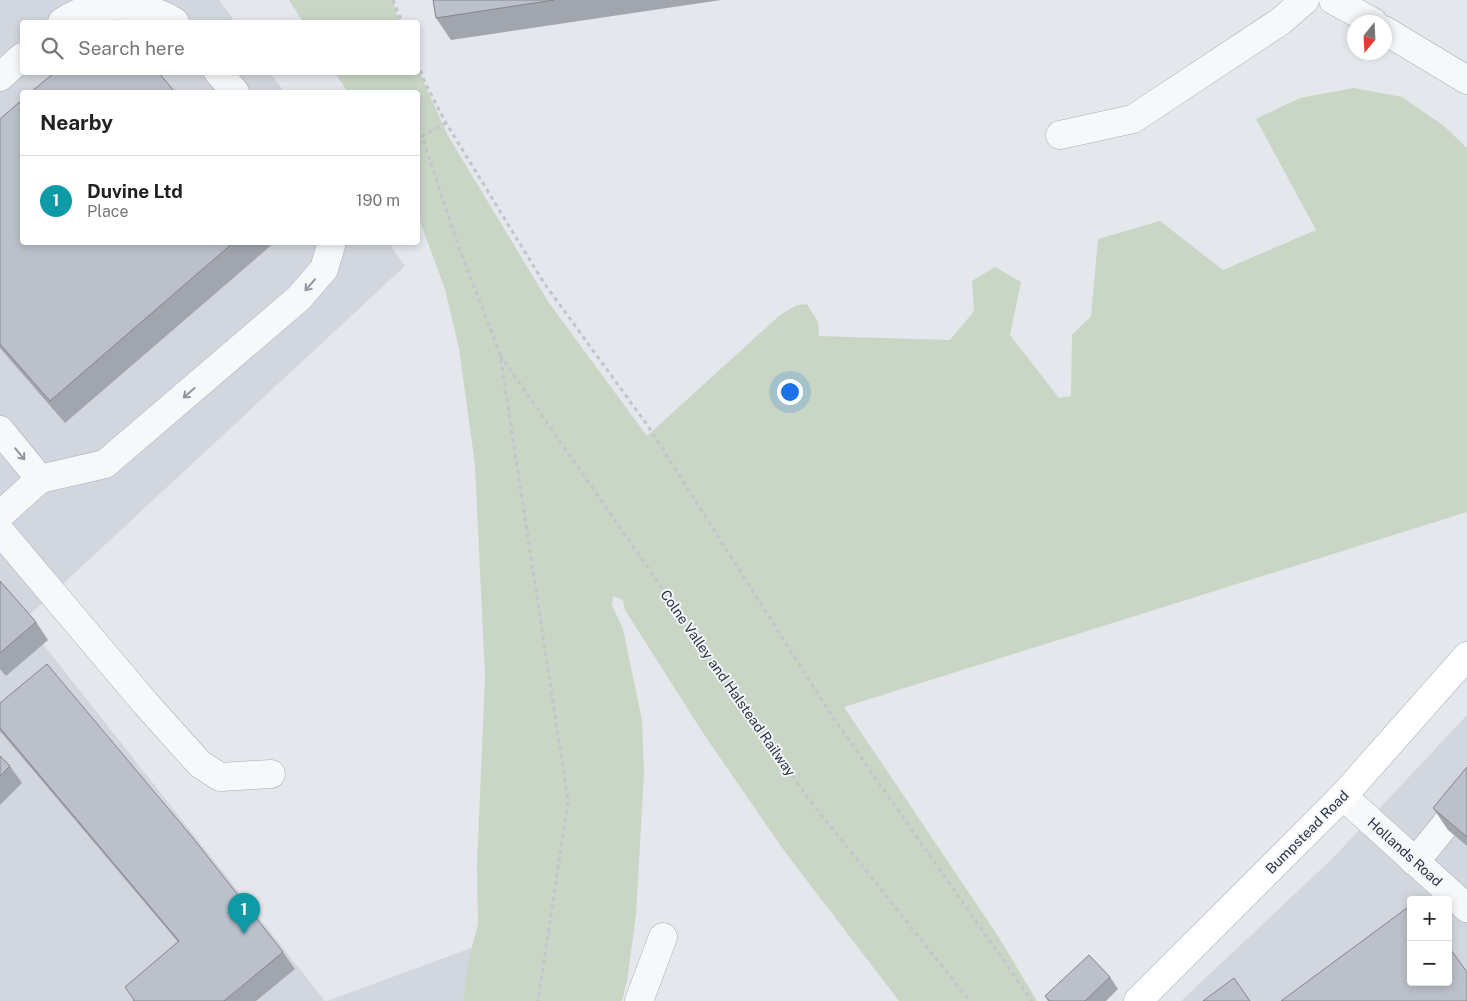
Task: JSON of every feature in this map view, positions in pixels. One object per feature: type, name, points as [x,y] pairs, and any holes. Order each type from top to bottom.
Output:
[{"type":"main road","name":"Bumpstead Road","points":[[1138,1001],[1343,796],[1467,656]]},
{"type":"street","points":[[1060,135],[1133,120],[1281,21],[1305,0]]},
{"type":"street","points":[[1333,0],[1360,15]]},
{"type":"street","points":[[64,20],[73,13],[108,3],[138,6],[170,20]]},
{"type":"street","points":[[1392,35],[1467,80]]},
{"type":"street","points":[[0,77],[20,59]]},
{"type":"street","points":[[221,75],[233,90]]},
{"type":"street","points":[[0,515],[40,479],[105,464],[298,298],[324,269],[331,245]]},
{"type":"street","points":[[0,430],[40,479]]},
{"type":"street","points":[[0,531],[146,704],[200,764],[220,777],[272,774]]},
{"type":"street","name":"Hollands Road","points":[[1343,796],[1467,908]]},
{"type":"street","points":[[1414,862],[1467,798]]},
{"type":"street","points":[[639,1001],[663,937]]},
{"type":"path","points":[[393,0],[401,20]]},
{"type":"path","points":[[420,69],[425,83],[446,123],[544,283],[648,426],[832,716],[1032,1001]]},
{"type":"path","name":"Colne Valley and Halstead Railway","points":[[446,123],[422,136],[458,245],[500,354],[568,801],[538,1001]]},
{"type":"path","name":"Colne Valley and Halstead Railway","points":[[500,354],[808,798],[970,1001]]},
{"type":"shaded area","points":[[0,0],[219,0],[234,20],[20,20],[20,75],[271,75],[283,90],[20,90],[20,245],[390,245],[405,266],[24,620],[325,1001],[0,1001]]},
{"type":"shaded area","points":[[1467,715],[1467,1001],[1181,1001],[1332,859]]},
{"type":"shaded area","points":[[474,947],[466,1001],[327,1001]]},
{"type":"green space","points":[[289,0],[392,0],[399,20],[302,20]]},
{"type":"green space","points":[[420,73],[447,134],[549,303],[647,436],[780,315],[797,305],[807,304],[818,322],[819,336],[950,340],[974,311],[972,281],[995,267],[1021,282],[1010,335],[1059,398],[1071,396],[1072,335],[1091,316],[1098,239],[1160,221],[1223,270],[1316,230],[1256,119],[1300,98],[1354,88],[1402,97],[1444,126],[1467,148],[1467,512],[844,707],[998,936],[1037,1001],[899,1001],[785,852],[705,736],[625,610],[623,600],[613,596],[612,605],[623,629],[642,720],[644,773],[636,915],[627,981],[622,1001],[463,1001],[468,962],[478,924],[477,864],[485,677],[475,465],[459,348],[445,289],[420,221],[420,90],[347,90],[336,75],[420,75]]},
{"type":"building","points":[[433,0],[554,0],[436,18]]},
{"type":"building","points":[[51,75],[161,75],[173,90],[33,90]]},
{"type":"building","points":[[20,102],[20,245],[231,245],[50,401],[0,344],[0,119]]},
{"type":"building","points":[[0,581],[36,622],[0,653]]},
{"type":"building","points":[[47,664],[193,838],[283,952],[224,1001],[133,1001],[125,987],[179,941],[0,728],[0,703]]},
{"type":"building","points":[[0,756],[10,766],[0,776]]},
{"type":"building","points":[[1467,767],[1467,837],[1433,808]]},
{"type":"building","points":[[1407,908],[1407,986],[1452,986],[1452,951],[1467,972],[1467,1001],[1281,1001]]},
{"type":"building","points":[[1089,955],[1110,977],[1085,1001],[1050,1001],[1045,996]]},
{"type":"building","points":[[1234,978],[1250,1001],[1203,1001]]},
{"type":"place","name":"Duvine Ltd","points":[[244,934]]}]
